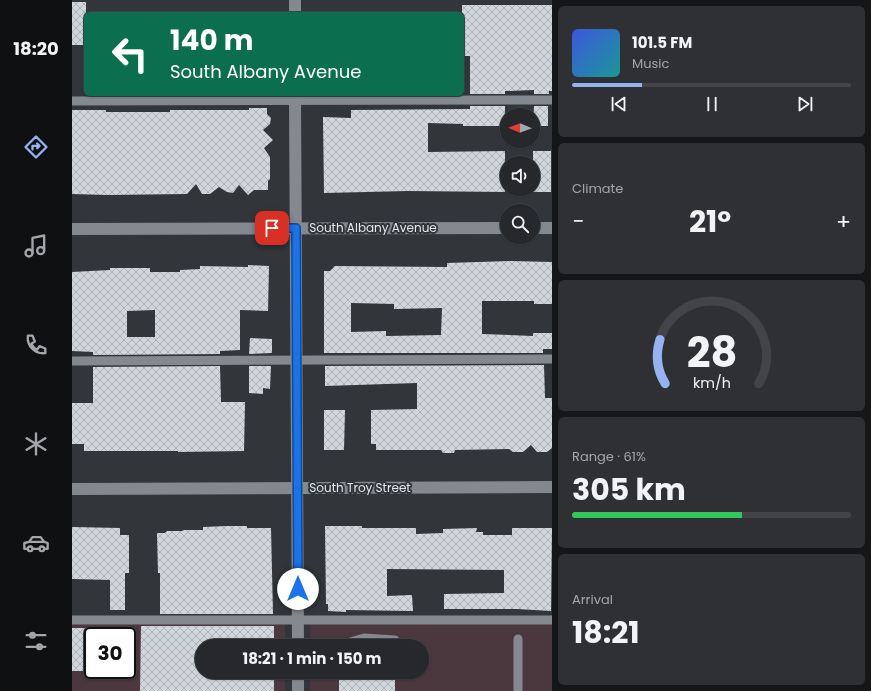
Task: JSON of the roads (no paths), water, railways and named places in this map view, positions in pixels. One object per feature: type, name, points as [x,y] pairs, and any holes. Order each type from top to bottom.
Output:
[{"type":"street","points":[[295,0],[295,12]]},
{"type":"street","points":[[295,98],[298,639]]},
{"type":"street","name":"South Albany Avenue","points":[[72,229],[500,228]]},
{"type":"street","points":[[540,228],[552,228]]},
{"type":"street","name":"South Troy Street","points":[[72,489],[552,487]]},
{"type":"street","points":[[298,679],[298,691]]},
{"type":"lane","points":[[72,101],[295,98],[552,100]]},
{"type":"lane","points":[[72,361],[552,359]]},
{"type":"lane","points":[[72,620],[552,620]]},
{"type":"lane","points":[[518,639],[518,691]]}]
